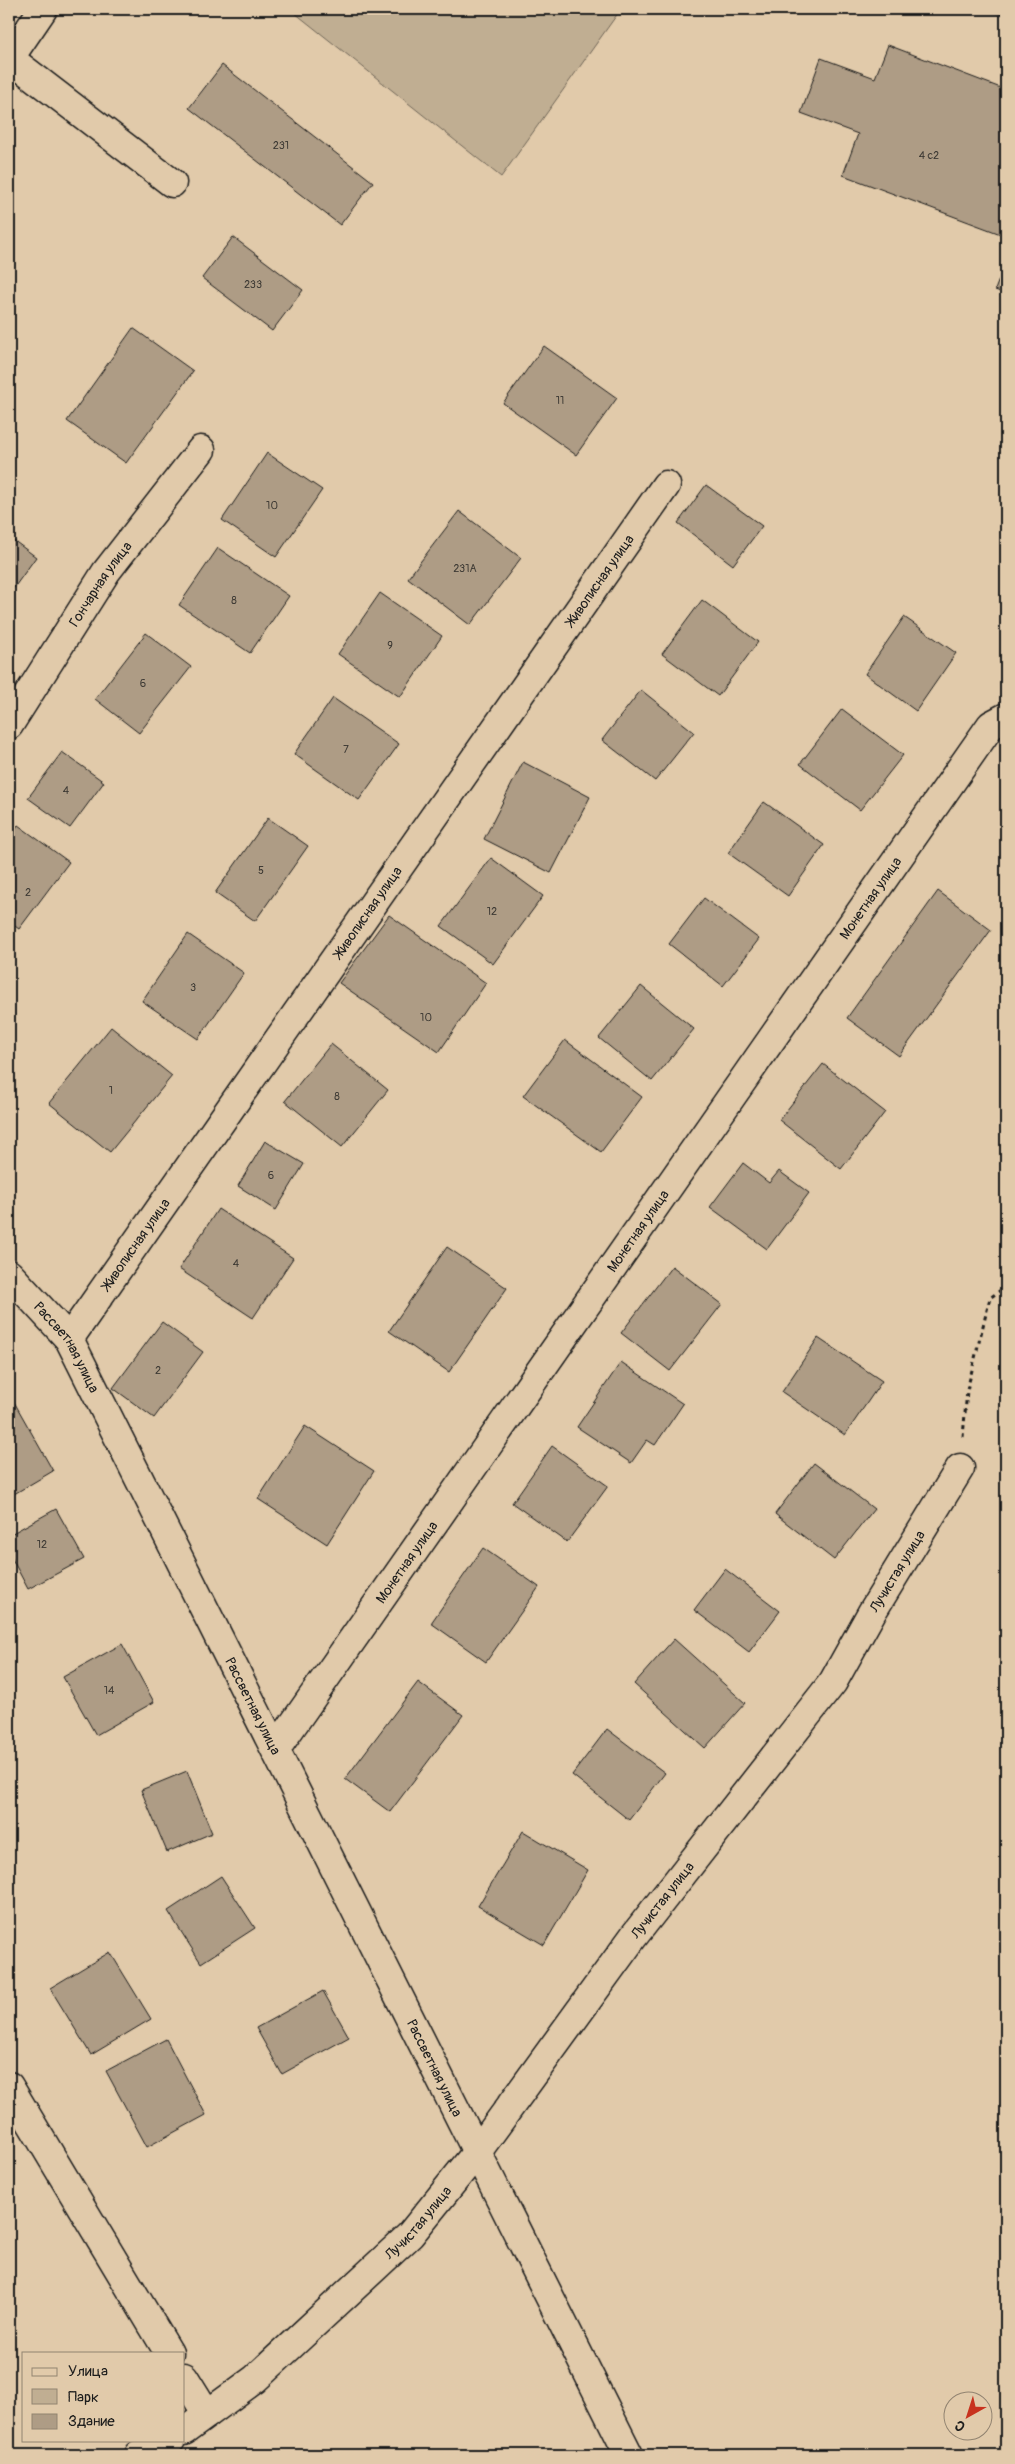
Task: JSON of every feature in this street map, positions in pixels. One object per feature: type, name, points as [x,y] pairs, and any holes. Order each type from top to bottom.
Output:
[{"type":"street","points":[[43,9],[9,58],[172,183]]},
{"type":"street","name":"Гончарная улица","points":[[9,725],[106,572],[201,450]]},
{"type":"street","name":"Живописная улица","points":[[69,1339],[666,485]]},
{"type":"street","name":"Монетная улица","points":[[276,1749],[991,725],[1006,717]]},
{"type":"street","name":"Рассветная улица","points":[[9,1274],[69,1339],[629,2455]]},
{"type":"street","name":"Лучистая улица","points":[[185,2430],[255,2379],[410,2235],[477,2152],[634,1936],[833,1682],[872,1612],[960,1468]]},
{"type":"street","points":[[9,2086],[168,2352]]},
{"type":"street","points":[[185,2379],[206,2414]]},
{"type":"street","points":[[139,2455],[167,2442]]},
{"type":"path","points":[[960,1468],[967,1390],[990,1298],[1006,1286]]},
{"type":"green space","points":[[290,9],[621,9],[501,177]]},
{"type":"building","points":[[987,9],[1006,9],[1006,16],[987,10]]},
{"type":"building","points":[[888,45],[1006,90],[1006,236],[843,175],[858,134],[801,113],[821,58],[875,78]]},
{"type":"building","points":[[222,65],[373,182],[340,225],[189,108]]},
{"type":"building","points":[[233,237],[303,290],[272,331],[202,278]]},
{"type":"building","points":[[1006,261],[1006,294],[995,290]]},
{"type":"building","points":[[133,328],[193,371],[126,463],[67,421]]},
{"type":"building","points":[[544,346],[617,398],[576,455],[503,403]]},
{"type":"building","points":[[267,453],[322,490],[276,557],[222,520]]},
{"type":"building","points":[[706,485],[762,526],[733,565],[678,523]]},
{"type":"building","points":[[459,511],[521,558],[470,625],[408,578]]},
{"type":"building","points":[[9,537],[36,557],[11,592],[9,591]]},
{"type":"building","points":[[218,548],[289,596],[250,653],[179,605]]},
{"type":"building","points":[[380,593],[442,636],[400,697],[338,654]]},
{"type":"building","points":[[702,600],[758,642],[718,696],[662,654]]},
{"type":"building","points":[[904,617],[956,653],[916,711],[865,674]]},
{"type":"building","points":[[146,633],[191,667],[139,733],[95,699]]},
{"type":"building","points":[[641,690],[694,732],[655,781],[602,740]]},
{"type":"building","points":[[333,698],[399,744],[359,800],[294,754]]},
{"type":"building","points":[[842,709],[903,755],[860,810],[800,764]]},
{"type":"building","points":[[62,752],[104,782],[70,828],[28,798]]},
{"type":"building","points":[[523,762],[590,797],[551,873],[484,839]]},
{"type":"building","points":[[764,802],[824,845],[788,896],[728,853]]},
{"type":"building","points":[[268,818],[308,846],[255,921],[215,893]]},
{"type":"building","points":[[18,825],[69,862],[19,929],[9,922],[9,837]]},
{"type":"building","points":[[491,858],[543,896],[493,964],[441,926]]},
{"type":"building","points":[[938,891],[991,930],[899,1056],[847,1018]]},
{"type":"building","points":[[704,898],[759,939],[723,986],[669,944]]},
{"type":"building","points":[[389,915],[486,983],[439,1052],[339,983]]},
{"type":"building","points":[[188,934],[244,973],[198,1039],[142,1001]]},
{"type":"building","points":[[641,986],[694,1029],[652,1081],[599,1038]]},
{"type":"building","points":[[111,1027],[172,1076],[110,1152],[49,1103]]},
{"type":"building","points":[[565,1040],[642,1097],[601,1152],[523,1096]]},
{"type":"building","points":[[331,1044],[388,1090],[342,1147],[285,1101]]},
{"type":"building","points":[[823,1064],[885,1112],[841,1169],[779,1120]]},
{"type":"building","points":[[265,1141],[304,1164],[276,1210],[238,1186]]},
{"type":"building","points":[[743,1163],[769,1183],[779,1171],[809,1193],[767,1249],[710,1207]]},
{"type":"building","points":[[218,1209],[293,1258],[253,1318],[179,1269]]},
{"type":"building","points":[[447,1247],[507,1288],[449,1372],[389,1331]]},
{"type":"building","points":[[672,1266],[722,1304],[670,1371],[621,1333]]},
{"type":"building","points":[[162,1322],[203,1352],[154,1418],[113,1388]]},
{"type":"building","points":[[818,1338],[882,1381],[845,1435],[782,1392]]},
{"type":"building","points":[[621,1362],[683,1404],[655,1445],[647,1440],[631,1463],[577,1427]]},
{"type":"building","points":[[9,1393],[53,1471],[9,1497]]},
{"type":"building","points":[[305,1426],[374,1471],[327,1544],[258,1499]]},
{"type":"building","points":[[552,1446],[608,1486],[567,1542],[512,1503]]},
{"type":"building","points":[[814,1463],[874,1509],[834,1560],[775,1514]]},
{"type":"building","points":[[56,1509],[84,1559],[28,1589],[9,1553],[9,1535]]},
{"type":"building","points":[[483,1548],[539,1587],[486,1662],[431,1623]]},
{"type":"building","points":[[725,1569],[780,1611],[749,1652],[694,1610]]},
{"type":"building","points":[[674,1639],[745,1703],[705,1748],[634,1684]]},
{"type":"building","points":[[122,1644],[154,1702],[96,1735],[63,1677]]},
{"type":"building","points":[[418,1682],[463,1715],[390,1812],[345,1779]]},
{"type":"building","points":[[607,1729],[665,1773],[629,1820],[572,1775]]},
{"type":"building","points":[[187,1771],[212,1833],[167,1852],[141,1790]]},
{"type":"building","points":[[523,1831],[588,1870],[544,1945],[478,1906]]},
{"type":"building","points":[[221,1876],[255,1928],[201,1963],[168,1911]]},
{"type":"building","points":[[110,1952],[151,2019],[91,2055],[50,1988]]},
{"type":"building","points":[[323,1991],[349,2037],[282,2074],[256,2028]]},
{"type":"building","points":[[166,2039],[206,2115],[147,2147],[106,2071]]},
{"type":"building","points":[[9,2433],[16,2451],[9,2454]]}]
